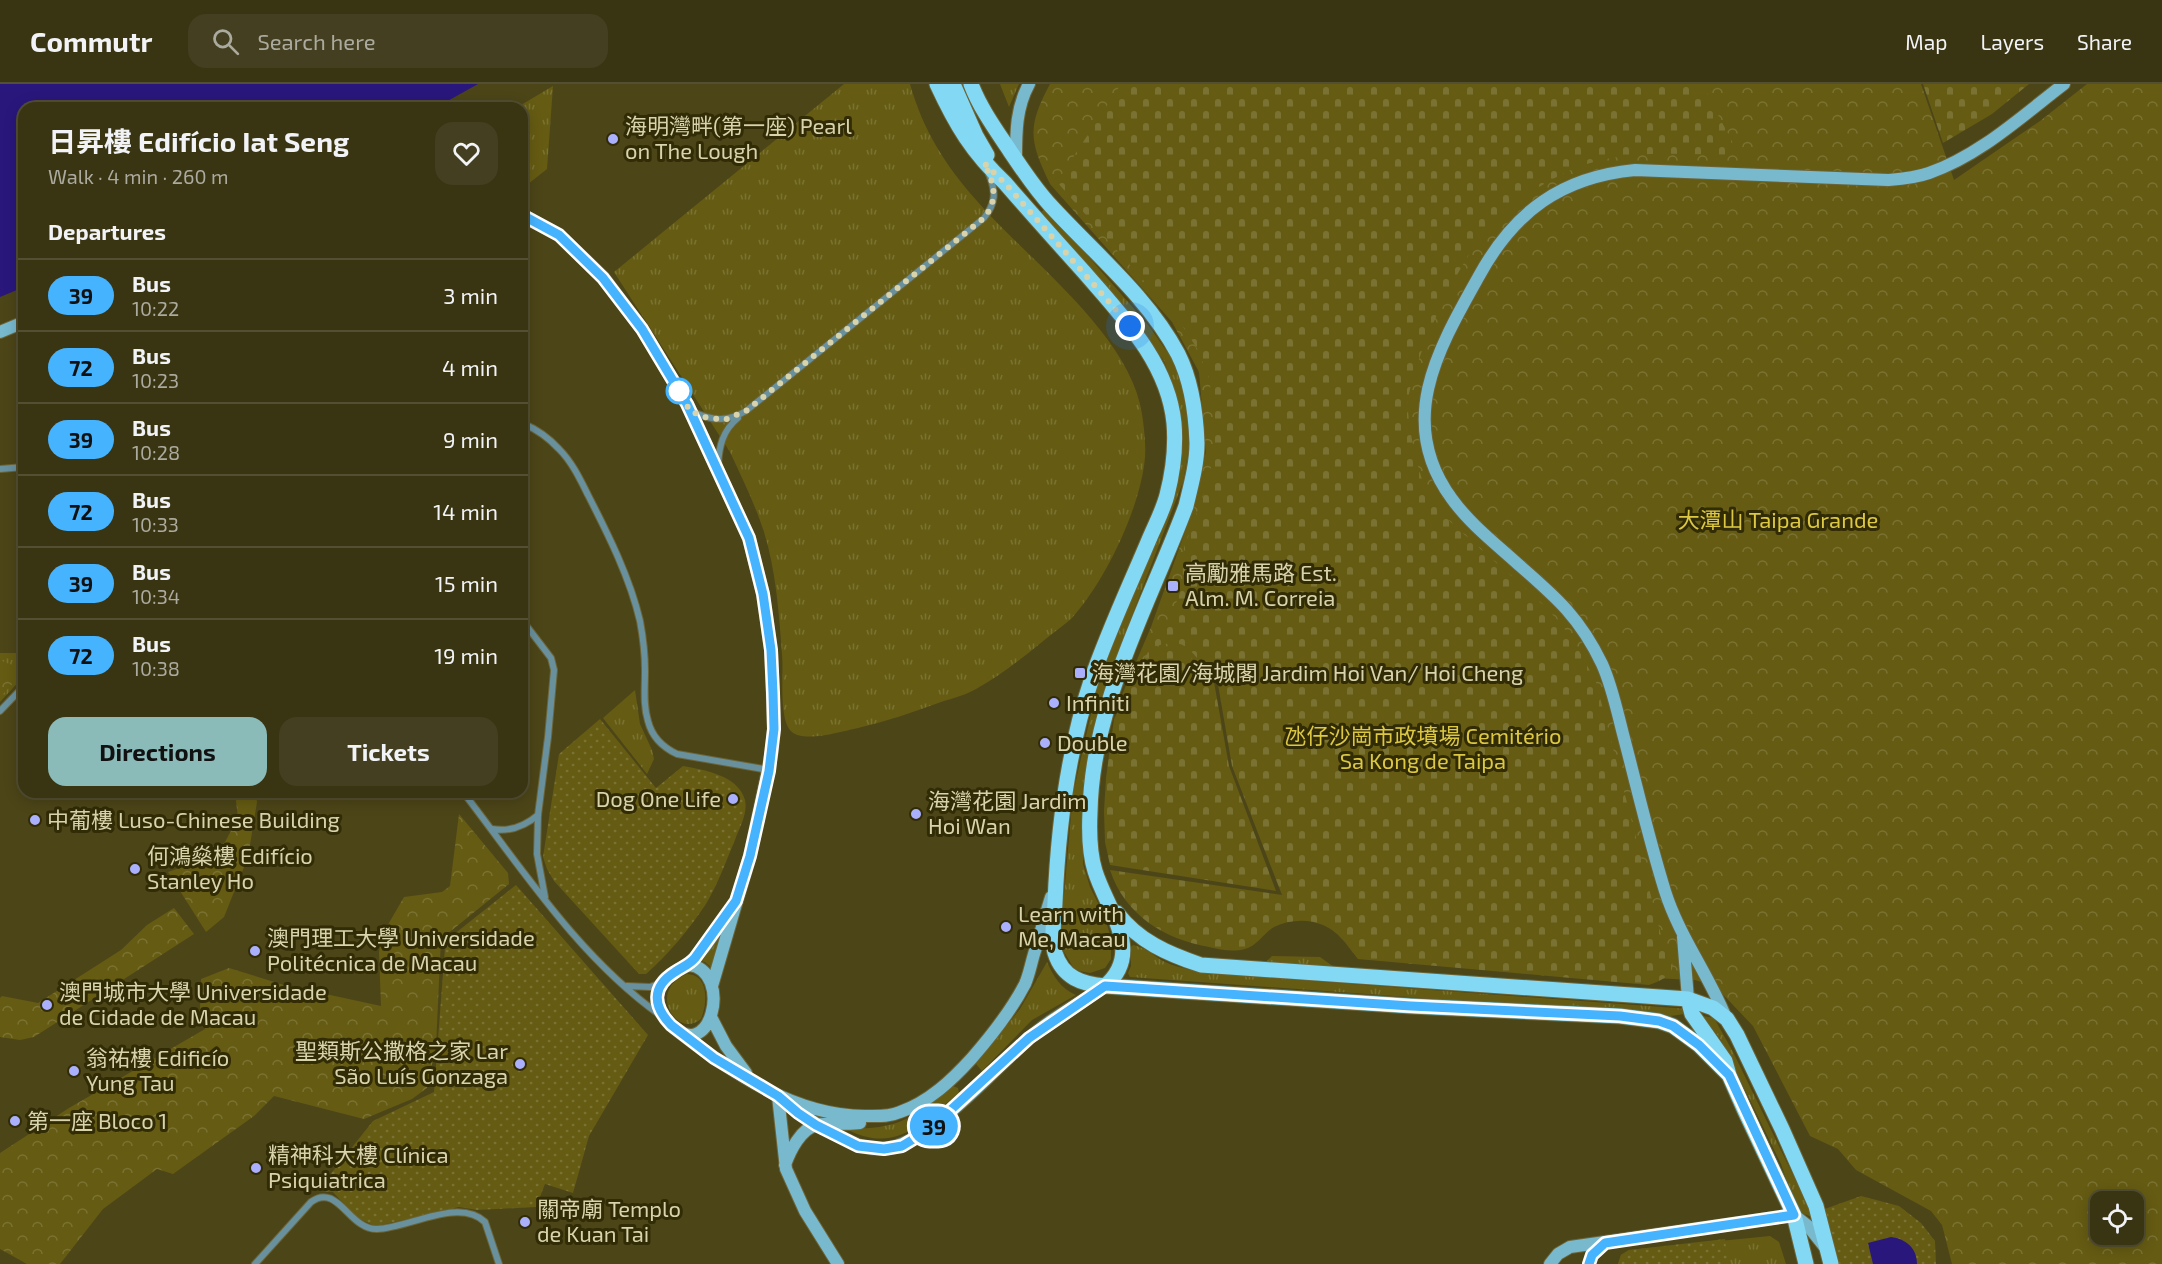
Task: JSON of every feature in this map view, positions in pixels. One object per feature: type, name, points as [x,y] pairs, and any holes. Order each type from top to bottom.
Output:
[{"type":"main road","points":[[937,84],[969,144],[1130,326],[1154,360],[1167,390],[1174,421],[1174,456],[1167,496],[1092,678],[1064,800],[1053,936],[1055,953],[1070,976],[1079,982],[1105,986],[1411,1006],[1620,1016],[1659,1021],[1673,1026],[1693,1040],[1729,1075]]},
{"type":"main road","points":[[953,84],[976,136],[1005,183]]},
{"type":"main road","points":[[972,84],[990,122],[1045,200],[1136,296],[1166,334],[1179,356],[1187,377],[1195,418],[1197,444],[1195,464],[1186,506],[1108,702],[1097,749],[1090,798],[1089,833],[1094,868],[1124,946],[1121,966],[1115,978],[1105,986]]},
{"type":"main road","points":[[982,84],[995,120],[1016,159]]},
{"type":"main road","points":[[1105,896],[1122,919],[1150,944],[1164,952],[1201,965],[1688,999],[1713,1008],[1727,1019],[1737,1035],[1786,1139],[1816,1206],[1830,1259]]},
{"type":"main road","points":[[1688,999],[1692,1014],[1725,1061],[1729,1075],[1794,1215],[1806,1264]]},
{"type":"street","points":[[1016,159],[1017,116],[1021,98],[1029,84]]},
{"type":"street","points":[[1727,1019],[1683,933],[1666,894],[1610,687],[1596,652],[1576,618],[1487,536],[1453,501],[1432,467],[1425,431],[1425,413],[1426,395],[1436,361],[1464,303],[1502,240],[1531,208],[1571,185],[1605,174],[1635,170],[1888,180],[1928,174],[1982,146],[2064,84]]},
{"type":"street","points":[[718,471],[724,435],[731,423],[984,218],[994,202],[994,192],[984,163]]},
{"type":"street","points":[[528,218],[559,235],[603,278],[642,329],[690,411],[749,538],[763,594],[771,650],[774,729],[769,771],[750,856],[712,986],[711,1017],[726,1046],[755,1082]]},
{"type":"street","points":[[0,332],[18,324]]},
{"type":"street","points":[[690,411],[704,417],[724,420],[746,411]]},
{"type":"street","points":[[528,426],[547,438],[568,459],[616,553],[640,621],[645,668],[646,711],[652,733],[658,742],[677,754],[769,771]]},
{"type":"street","points":[[0,469],[18,468]]},
{"type":"street","points":[[528,627],[551,658],[554,670],[538,815],[537,854],[546,901]]},
{"type":"street","points":[[0,711],[18,692]]},
{"type":"street","points":[[468,798],[546,901],[590,954],[627,986],[637,999],[665,1018],[678,1031],[714,1058],[778,1096],[816,1125],[870,1149],[902,1146],[930,1129],[1029,1038],[1105,986]]},
{"type":"street","points":[[491,829],[501,831],[518,827],[530,822],[538,815]]},
{"type":"street","points":[[785,1165],[797,1142],[806,1131],[816,1125],[853,1124],[888,1116],[916,1106],[954,1077],[985,1043],[1006,1015],[1026,982],[1056,881]]},
{"type":"street","points":[[627,986],[655,986],[689,965],[706,945],[736,901]]},
{"type":"street","points":[[1683,933],[1688,999]]},
{"type":"street","points":[[689,965],[704,970],[712,986]]},
{"type":"street","points":[[665,1018],[657,999],[660,985],[666,978]]},
{"type":"street","points":[[678,1031],[695,1035],[702,1031],[711,1017]]},
{"type":"street","points":[[954,1077],[968,1077],[974,1084],[973,1090]]},
{"type":"street","points":[[778,1096],[832,1114],[888,1116]]},
{"type":"street","points":[[778,1096],[785,1165],[805,1211],[838,1264]]},
{"type":"street","points":[[255,1264],[310,1202],[321,1196],[334,1198],[358,1223],[376,1229],[456,1212],[472,1214],[485,1222],[499,1264]]},
{"type":"street","points":[[1550,1264],[1558,1254],[1570,1247],[1794,1215],[1820,1239],[1830,1259]]},
{"type":"street","points":[[1589,1264],[1592,1255],[1605,1243]]},
{"type":"green space","points":[[844,84],[910,84],[928,132],[955,174],[998,224],[1074,300],[1098,327],[1118,355],[1134,384],[1142,414],[1145,457],[1137,498],[1119,543],[1096,585],[1068,622],[1002,673],[968,693],[869,725],[824,735],[806,736],[792,732],[785,718],[782,696],[781,639],[774,577],[764,532],[752,501],[730,452],[614,272]]},
{"type":"green space","points":[[1000,84],[1019,84],[1009,107]]},
{"type":"green space","name":"大潭山 Taipa Grande","points":[[1050,84],[1921,84],[1954,180],[2040,121],[2087,84],[2162,84],[2162,1264],[1952,1264],[1942,1225],[1931,1211],[1856,1170],[1838,1149],[1810,1136],[1753,1026],[1715,986],[1695,980],[1630,977],[1220,659],[1181,666],[1134,702],[1121,697],[1151,627],[1195,504],[1206,451],[1199,372],[1172,322],[1050,184],[1035,144],[1034,123]]},
{"type":"green space","name":"氹仔沙崗市政墳場 Cemitério Sa Kong de Taipa","points":[[1121,84],[1702,84],[1739,155],[1652,154],[1610,158],[1569,171],[1520,200],[1502,214],[1481,237],[1454,280],[1420,357],[1408,400],[1409,420],[1417,461],[1424,485],[1432,500],[1455,526],[1551,613],[1575,644],[1596,682],[1662,939],[1672,962],[1671,972],[1666,977],[1649,985],[1358,959],[1334,932],[1319,923],[1310,921],[1292,921],[1274,927],[1245,949],[1218,949],[1192,943],[1162,931],[1136,912],[1125,900],[1110,870],[1282,895],[1232,766],[1215,667],[1205,667],[1187,648],[1177,643],[1151,647],[1168,623],[1182,588],[1184,548],[1210,477],[1215,420],[1209,378],[1198,350],[1180,322],[1057,182]]},
{"type":"green space","points":[[1923,84],[2029,84],[1992,114],[1943,143]]},
{"type":"green space","points":[[553,86],[547,169],[528,184],[528,102],[526,102]]},
{"type":"green space","points":[[1046,208],[1149,326],[1172,359],[1182,386],[1189,447],[1183,482],[1105,686],[1083,787],[1083,864],[1111,938],[1111,959],[1105,968],[1090,973],[1073,967],[1063,950],[1061,929],[1073,794],[1097,687],[1176,484],[1182,447],[1180,416],[1174,387],[1164,361],[1142,330],[1041,212]]},
{"type":"green space","points":[[1171,646],[1186,652],[1203,672],[1212,671],[1229,766],[1276,891],[1110,865],[1105,842],[1104,811],[1114,719],[1149,650]]},
{"type":"green space","points":[[0,653],[18,653],[18,682],[0,702]]},
{"type":"green space","points":[[0,660],[18,669],[18,678],[0,697]]},
{"type":"green space","points":[[635,690],[640,724],[654,759],[647,774],[603,718]]},
{"type":"green space","points":[[600,719],[656,788],[683,766],[728,779],[741,792],[746,805],[743,821],[706,904],[678,941],[646,974],[639,974],[554,881],[543,857],[559,754]]},
{"type":"green space","points":[[236,798],[256,798],[248,857],[224,917],[206,932],[168,872],[206,859],[225,842],[238,818]]},
{"type":"green space","points":[[459,814],[508,873],[509,884],[441,939],[436,1046],[427,1088],[412,1099],[364,1119],[274,1096],[254,1116],[173,1174],[157,1169],[103,1209],[60,1264],[27,1264],[0,1249],[0,1153],[69,1108],[205,1029],[200,1010],[201,979],[229,968],[284,985],[381,1006],[379,952],[382,935],[404,897],[442,892],[450,886]]},
{"type":"green space","points":[[516,885],[648,1035],[589,1136],[573,1193],[545,1184],[536,1207],[477,1210],[459,1207],[381,1225],[373,1225],[357,1218],[333,1192],[317,1191],[373,1121],[434,1092],[445,947],[448,939]]},
{"type":"green space","points":[[174,908],[194,934],[34,1037],[20,1040],[0,1037],[0,998],[2,996],[38,1003],[121,950],[147,925]]},
{"type":"green space","points":[[728,922],[713,969],[700,961]]},
{"type":"green space","points":[[1133,945],[1175,966],[1215,974],[1688,1009],[1685,1014],[1670,1016],[1130,977],[1128,973]]},
{"type":"green space","points":[[1272,956],[1320,957],[1334,967],[1263,965]]},
{"type":"green space","points":[[1047,962],[1058,982],[1076,995],[1032,1020],[982,1071],[976,1064],[1020,1009]]},
{"type":"green space","points":[[687,974],[700,979],[705,991],[705,1006],[701,1019],[692,1024],[683,1023],[675,1018],[667,1001],[669,991],[675,981]]},
{"type":"green space","points":[[1703,1016],[1714,1018],[1733,1052],[1814,1218],[1797,1211],[1781,1164],[1721,1040]]},
{"type":"green space","points":[[953,1086],[958,1088],[959,1093],[933,1115],[907,1132],[880,1139],[846,1129],[894,1124],[921,1110]]},
{"type":"green space","points":[[1861,1196],[1899,1206],[1921,1223],[1935,1241],[1936,1264],[1839,1264],[1822,1210]]},
{"type":"green space","points":[[1770,1236],[1779,1242],[1786,1264],[1618,1264],[1621,1255],[1629,1250]]},
{"type":"green space","points":[[1725,1239],[1728,1264],[1618,1264],[1621,1255],[1629,1250]]},
{"type":"shaded area","points":[[0,84],[478,84],[446,102],[18,102],[18,290],[0,297]]},
{"type":"shaded area","points":[[1891,1237],[1910,1245],[1915,1253],[1917,1264],[1873,1264],[1868,1243]]},
{"type":"bus line","name":"39","points":[[528,218],[559,235],[603,278],[642,329],[687,404],[749,538],[763,594],[771,650],[774,729],[761,813],[736,901],[706,945],[689,965],[673,973],[660,985],[657,999],[665,1018],[671,1025],[714,1058],[778,1096],[816,1125],[858,1146],[884,1149],[902,1146],[930,1129],[1029,1038],[1105,986],[1411,1006],[1620,1016],[1659,1021],[1673,1026],[1699,1045],[1729,1075],[1794,1215],[1605,1243],[1592,1255],[1589,1264]]},
{"type":"place","name":"海明灣畔(第一座) Pearl on The Lough","points":[[613,139]]},
{"type":"place","name":"高勵雅馬路 Est. Alm. M. Correia","points":[[1173,586]]},
{"type":"place","name":"海灣花園/海城閣 Jardim Hoi Van/ Hoi Cheng","points":[[1080,673]]},
{"type":"place","name":"Infiniti","points":[[1054,703]]},
{"type":"place","name":"Double","points":[[1045,743]]},
{"type":"place","name":"Dog One Life","points":[[733,799]]},
{"type":"place","name":"海灣花園 Jardim Hoi Wan","points":[[916,814]]},
{"type":"place","name":"中葡樓 Luso-Chinese Building","points":[[35,820]]},
{"type":"place","name":"何鴻燊樓 Edifício Stanley Ho","points":[[135,869]]},
{"type":"place","name":"Learn with Me, Macau","points":[[1006,927]]},
{"type":"place","name":"澳門理工大學 Universidade Politécnica de Macau","points":[[255,951]]},
{"type":"place","name":"澳門城市大學 Universidade de Cidade de Macau","points":[[47,1005]]},
{"type":"place","name":"聖類斯公撒格之家 Lar São Luís Gonzaga","points":[[520,1064]]},
{"type":"place","name":"翁祐樓 Edificío Yung Tau","points":[[74,1071]]},
{"type":"place","name":"第一座 Bloco 1","points":[[15,1121]]},
{"type":"place","name":"精神科大樓 Clínica Psiquiatrica","points":[[256,1168]]},
{"type":"place","name":"關帝廟 Templo de Kuan Tai","points":[[525,1222]]},
{"type":"route","points":[[679,391],[675,385],[690,411],[704,417],[724,420],[746,411],[984,218],[994,202],[994,192],[984,163],[1005,183],[1130,326]]}]
